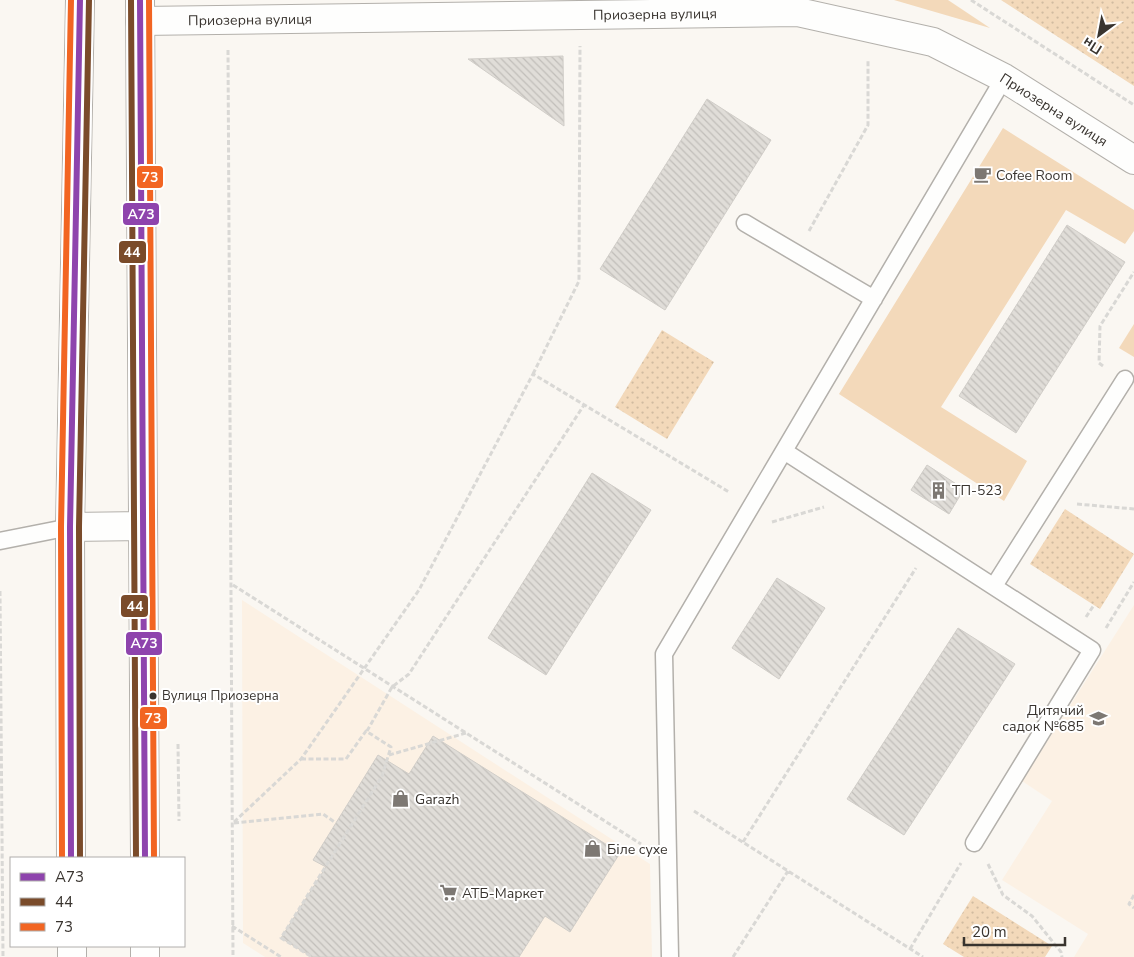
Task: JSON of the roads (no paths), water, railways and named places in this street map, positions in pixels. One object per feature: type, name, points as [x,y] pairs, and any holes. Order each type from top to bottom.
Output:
[{"type":"main road","points":[[72,857],[70,527],[80,0]]},
{"type":"main road","points":[[140,11],[145,857]]},
{"type":"main road","name":"Приозерна вулиця","points":[[140,11],[798,12],[933,42],[1004,78],[1134,160]]},
{"type":"main road","points":[[70,527],[143,526]]},
{"type":"lane","points":[[670,957],[664,654],[1004,78]]},
{"type":"lane","points":[[745,223],[874,299]]},
{"type":"lane","points":[[994,586],[1126,379]]},
{"type":"lane","points":[[784,451],[1092,650],[976,838]]},
{"type":"lane","points":[[0,541],[70,527]]},
{"type":"place","name":"Cofee Room","points":[[982,175]]},
{"type":"place","name":"ТП-523","points":[[938,490]]},
{"type":"place","name":"Вулиця Приозерна","points":[[153,696]]},
{"type":"place","name":"Дитячий садок №685","points":[[1098,718]]},
{"type":"place","name":"Garazh","points":[[401,799]]},
{"type":"place","name":"Біле сухе","points":[[593,849]]},
{"type":"place","name":"АТБ-Маркет","points":[[448,893]]}]
